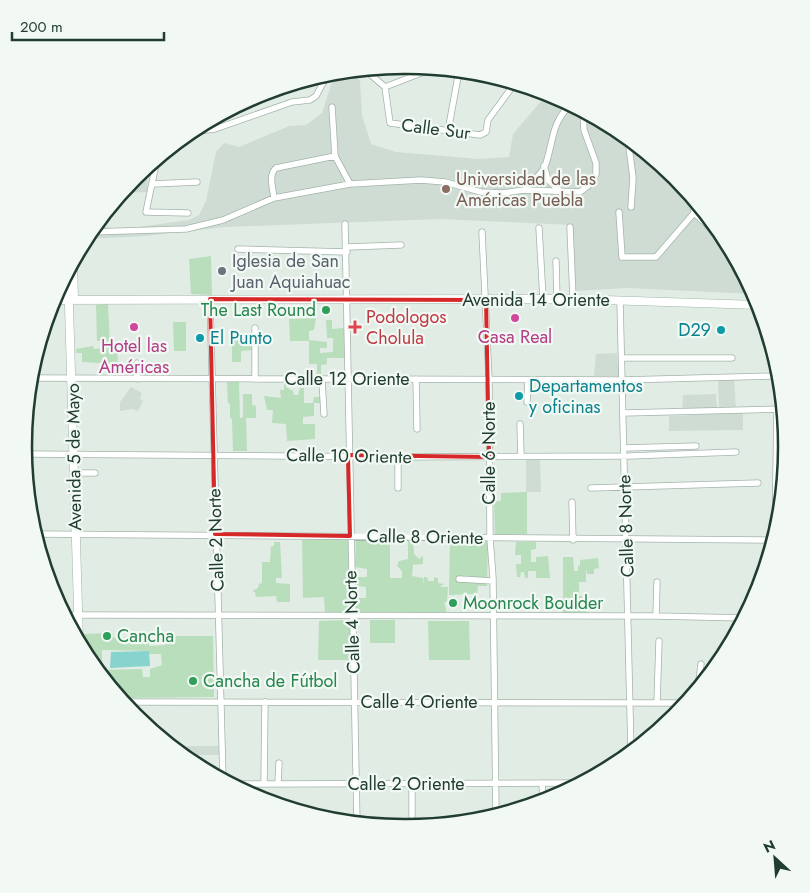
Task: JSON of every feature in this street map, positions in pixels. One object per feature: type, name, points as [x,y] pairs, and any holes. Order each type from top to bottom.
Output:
[{"type":"main road","name":"Avenida 5 de Mayo","points":[[73,279],[72,379],[79,627]]},
{"type":"main road","name":"Avenida 5 de Mayo","points":[[70,285],[72,300]]},
{"type":"main road","name":"Avenida 14 Oriente","points":[[63,300],[210,299],[348,301],[573,299],[749,305]]},
{"type":"street","points":[[372,76],[385,87],[417,75]]},
{"type":"street","points":[[448,131],[459,78]]},
{"type":"street","points":[[210,130],[292,102],[310,100],[316,96],[323,83]]},
{"type":"street","name":"Calle Sur","points":[[385,87],[390,123],[483,134],[486,132],[488,120],[510,90]]},
{"type":"street","points":[[332,107],[335,156],[350,184]]},
{"type":"street","points":[[524,190],[544,166],[552,134],[565,110]]},
{"type":"street","points":[[101,232],[186,229],[223,220],[274,198],[350,184],[421,180],[445,182],[482,192],[502,193],[524,190],[563,193],[580,192],[589,185],[596,174],[596,163],[584,130],[584,120]]},
{"type":"street","points":[[630,149],[634,178],[630,207]]},
{"type":"street","points":[[274,198],[271,177],[272,171],[276,168],[335,156]]},
{"type":"street","points":[[544,166],[548,180],[563,193]]},
{"type":"street","points":[[156,169],[146,212],[188,213]]},
{"type":"street","points":[[153,184],[197,182]]},
{"type":"street","points":[[620,212],[622,258],[656,257],[694,213],[699,218]]},
{"type":"street","name":"Calle 4 Norte","points":[[345,224],[348,301],[348,455],[357,816]]},
{"type":"street","points":[[570,227],[573,299]]},
{"type":"street","points":[[539,228],[543,299]]},
{"type":"street","name":"Calle 6 Norte","points":[[482,232],[489,380],[496,807]]},
{"type":"street","points":[[238,249],[347,250],[401,245]]},
{"type":"street","points":[[556,262],[557,299]]},
{"type":"street","name":"Calle 2 Norte","points":[[210,299],[215,534],[224,772]]},
{"type":"street","name":"Calle 8 Norte","points":[[620,301],[631,743]]},
{"type":"street","points":[[255,328],[255,379]]},
{"type":"street","points":[[622,358],[732,358]]},
{"type":"street","points":[[136,363],[137,379]]},
{"type":"street","name":"Calle 12 Oriente","points":[[39,378],[622,380],[770,373]]},
{"type":"street","points":[[322,380],[324,414]]},
{"type":"street","points":[[416,380],[417,429]]},
{"type":"street","points":[[527,402],[528,380]]},
{"type":"street","points":[[623,413],[775,409]]},
{"type":"street","points":[[520,424],[521,456]]},
{"type":"street","points":[[624,448],[696,446]]},
{"type":"street","name":"Calle 10 Oriente","points":[[32,454],[489,457],[624,456],[736,452]]},
{"type":"street","points":[[398,457],[398,488]]},
{"type":"street","points":[[74,473],[95,473]]},
{"type":"street","points":[[591,488],[758,483]]},
{"type":"street","points":[[572,502],[574,540]]},
{"type":"street","name":"Calle 8 Oriente","points":[[43,534],[215,534],[574,540],[766,540]]},
{"type":"street","points":[[459,580],[493,581]]},
{"type":"street","points":[[656,616],[657,582]]},
{"type":"street","points":[[73,615],[736,618]]},
{"type":"street","points":[[657,703],[659,642]]},
{"type":"street","points":[[700,675],[701,664]]},
{"type":"street","name":"Calle 4 Oriente","points":[[134,702],[675,703]]},
{"type":"street","points":[[264,783],[265,702]]},
{"type":"street","points":[[278,783],[279,763]]},
{"type":"street","points":[[412,783],[412,816]]},
{"type":"street","points":[[542,783],[543,793]]},
{"type":"street","name":"Calle 2 Oriente","points":[[246,784],[566,783]]},
{"type":"highlighted area","points":[[210,299],[486,300],[489,457],[348,455],[350,536],[215,534]]},
{"type":"shaded area","name":"Universidad de las Américas Puebla","points":[[358,77],[360,81],[362,115],[371,144],[396,152],[479,159],[509,157],[513,134],[542,100],[570,112],[632,151],[668,183],[701,220],[715,240],[728,260],[744,294],[627,288],[575,291],[571,225],[441,219],[225,227],[145,236],[96,238],[104,227],[124,229],[189,220],[199,215],[206,201],[216,152],[224,143],[239,147],[289,126],[306,125],[322,113],[332,82]]},
{"type":"shaded area","points":[[148,179],[147,192],[133,193]]},
{"type":"shaded area","points":[[617,353],[619,376],[594,376],[596,354]]},
{"type":"shaded area","points":[[734,379],[736,409],[719,409],[718,380]]},
{"type":"shaded area","points":[[131,387],[142,393],[140,398],[143,401],[138,411],[132,409],[120,411],[120,402]]},
{"type":"shaded area","points":[[716,394],[717,409],[682,411],[683,395]]},
{"type":"shaded area","points":[[743,413],[743,430],[669,431],[669,416]]},
{"type":"shaded area","points":[[526,459],[540,460],[541,492],[526,492]]},
{"type":"shaded area","points":[[187,746],[220,746],[220,755],[197,755],[187,748]]},
{"type":"green space","points":[[211,256],[212,295],[191,294],[189,259]]},
{"type":"green space","points":[[108,304],[110,343],[117,343],[118,364],[82,362],[82,353],[76,353],[76,349],[93,346],[94,349],[102,348],[102,341],[97,341],[96,305]]},
{"type":"green space","points":[[316,318],[314,330],[309,331],[309,340],[327,342],[327,348],[320,348],[320,353],[333,352],[333,338],[327,338],[326,320],[332,320],[332,329],[344,328],[345,358],[327,358],[327,364],[321,365],[321,375],[317,375],[317,364],[309,364],[309,341],[290,341],[289,319]]},
{"type":"green space","points":[[173,322],[186,322],[186,351],[174,351]]},
{"type":"green space","points":[[253,339],[253,350],[241,351],[241,362],[232,362],[232,340]]},
{"type":"green space","points":[[284,381],[286,382],[286,387],[293,391],[294,395],[298,395],[300,388],[304,388],[304,403],[313,403],[314,397],[321,397],[321,403],[314,403],[314,416],[303,417],[303,424],[315,424],[315,439],[287,441],[286,424],[272,423],[273,410],[267,410],[264,396],[281,398],[280,390],[284,390]]},
{"type":"green space","points":[[227,382],[239,382],[240,418],[243,417],[243,394],[252,394],[252,405],[256,406],[256,418],[246,418],[247,451],[233,451],[232,419],[230,418]]},
{"type":"green space","points":[[527,492],[527,534],[495,535],[494,501],[501,501],[501,493]]},
{"type":"green space","points":[[348,539],[349,613],[325,613],[324,597],[303,598],[302,540]]},
{"type":"green space","points":[[356,539],[390,539],[390,578],[402,578],[402,571],[397,566],[399,561],[408,559],[408,541],[413,540],[414,554],[419,559],[423,556],[423,564],[413,565],[412,576],[423,578],[423,585],[424,577],[427,577],[428,581],[434,581],[434,577],[438,578],[438,583],[444,584],[440,587],[448,587],[447,602],[444,602],[447,613],[356,613],[356,598],[366,598],[366,587],[356,586],[355,577],[367,577],[367,569],[355,567]]},
{"type":"green space","points":[[450,540],[486,540],[488,542],[487,586],[478,586],[477,594],[449,595]]},
{"type":"green space","points":[[274,542],[280,542],[282,578],[276,578],[276,583],[290,584],[290,602],[277,602],[276,596],[256,597],[255,592],[252,591],[262,583],[262,562],[270,562],[271,546],[274,546]]},
{"type":"green space","points":[[516,542],[536,542],[536,549],[531,550],[531,562],[536,562],[536,557],[548,556],[550,578],[536,578],[536,571],[528,571],[528,578],[525,578],[524,572],[521,572],[520,577],[517,577],[516,564],[521,564],[521,555],[515,555]]},
{"type":"green space","points":[[563,557],[573,557],[574,571],[578,571],[580,560],[598,558],[599,568],[594,569],[594,574],[587,574],[586,568],[586,582],[579,582],[579,596],[582,596],[582,606],[587,606],[587,615],[563,614]]},
{"type":"green space","points":[[350,620],[350,660],[318,660],[319,621]]},
{"type":"green space","points":[[370,620],[395,620],[395,643],[370,643]]},
{"type":"green space","points":[[428,621],[469,621],[470,660],[429,660]]},
{"type":"green space","points":[[113,633],[114,638],[143,637],[143,640],[149,640],[149,646],[165,645],[165,641],[173,641],[173,636],[213,636],[214,697],[131,698],[107,670],[142,669],[143,677],[150,677],[150,669],[162,665],[161,654],[149,654],[149,651],[102,650],[102,663],[83,634]]},
{"type":"water","points":[[149,651],[150,666],[110,668],[111,652]]},
{"type":"place","name":"Universidad de las Américas Puebla","points":[[446,189]]},
{"type":"place","name":"Iglesia de San Juan Aquiahuac","points":[[222,271]]},
{"type":"place","name":"The Last Round","points":[[326,310]]},
{"type":"place","name":"Casa Real","points":[[515,318]]},
{"type":"place","name":"Hotel las Américas","points":[[134,327]]},
{"type":"place","name":"Podologos Cholula","points":[[355,327]]},
{"type":"place","name":"D29","points":[[721,330]]},
{"type":"place","name":"El Punto","points":[[200,338]]},
{"type":"place","name":"Departamentos y oficinas","points":[[519,396]]},
{"type":"place","name":"Moonrock Boulder","points":[[453,603]]},
{"type":"place","name":"Cancha","points":[[107,636]]},
{"type":"place","name":"Cancha de Fútbol","points":[[193,681]]}]
